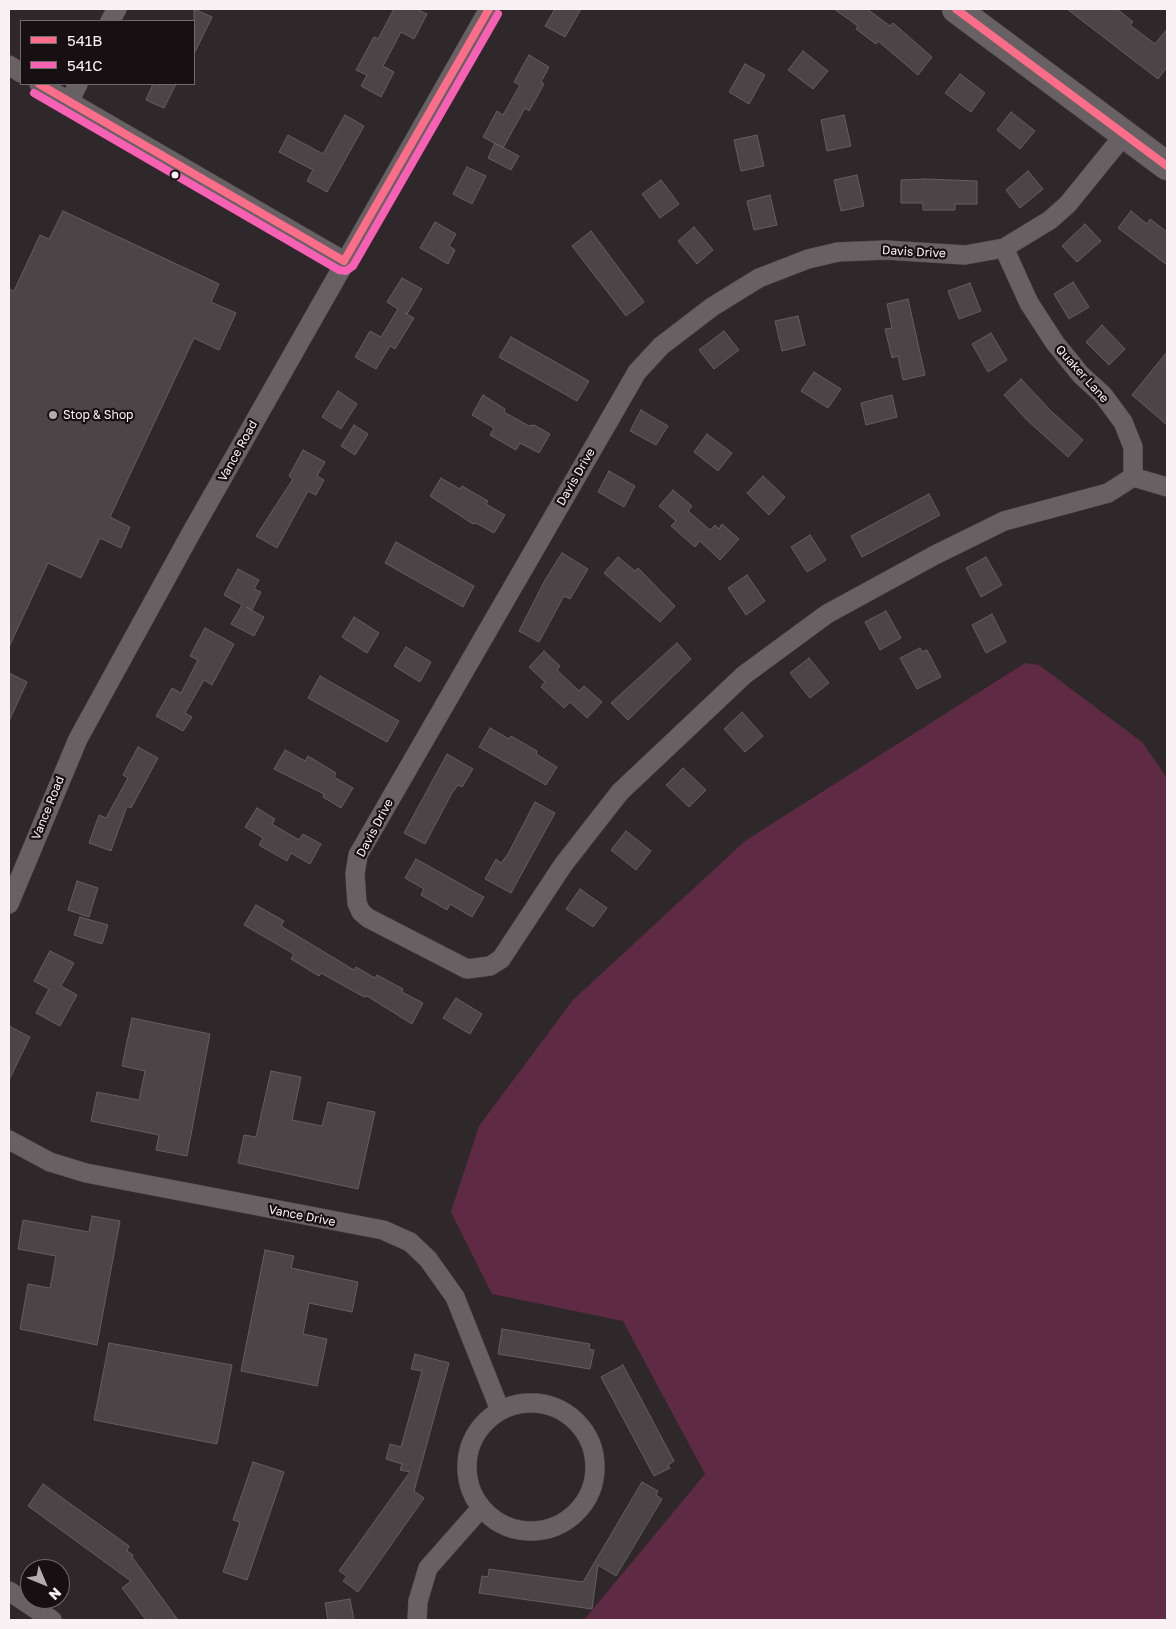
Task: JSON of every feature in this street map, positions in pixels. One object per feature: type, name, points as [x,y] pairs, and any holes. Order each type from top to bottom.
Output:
[{"type":"main road","points":[[956,9],[1167,166]]},
{"type":"street","name":"Vance Road","points":[[9,904],[78,739],[344,261],[489,9]]},
{"type":"street","points":[[9,65],[20,72]]},
{"type":"street","points":[[41,85],[344,261]]},
{"type":"street","points":[[69,102],[78,85]]},
{"type":"street","name":"Davis Drive","points":[[1124,135],[1068,204],[1050,220],[1004,248],[965,255],[886,250],[838,252],[808,259],[759,278],[712,306],[661,346],[637,372],[358,855],[355,874],[357,903],[361,912],[368,918],[467,969],[490,966],[501,959],[562,865],[620,792],[744,675],[827,614],[935,555],[1004,521],[1108,493],[1133,477]]},
{"type":"street","name":"Quaker Lane","points":[[1004,248],[1029,303],[1054,343],[1081,375],[1103,396],[1123,422],[1133,446],[1133,477]]},
{"type":"street","points":[[1133,477],[1167,487]]},
{"type":"street","name":"Vance Drive","points":[[9,1140],[50,1162],[86,1173],[382,1230],[410,1242],[428,1259],[455,1297],[500,1410]]},
{"type":"street","points":[[538,1402],[556,1407],[573,1417],[587,1433],[594,1453],[596,1473],[590,1494],[578,1511],[562,1524],[542,1531],[521,1531],[501,1524],[481,1508],[472,1492],[467,1474],[468,1455],[474,1437],[485,1422],[500,1410],[518,1403],[538,1402]]},
{"type":"street","points":[[417,1620],[418,1601],[428,1568],[481,1508]]},
{"type":"street","points":[[9,1591],[52,1620]]},
{"type":"shaded area","points":[[1025,663],[1039,665],[1142,742],[1167,778],[1167,1620],[584,1620],[705,1474],[623,1321],[492,1294],[451,1212],[479,1126],[573,1000],[745,841]]},
{"type":"building","points":[[194,9],[212,17],[195,52],[195,20]]},
{"type":"building","points":[[394,9],[416,9],[427,14],[414,39],[401,32],[383,66],[394,72],[381,97],[361,86],[367,75],[356,70],[374,37],[378,39]]},
{"type":"building","points":[[555,9],[581,9],[565,37],[545,26]]},
{"type":"building","points":[[834,9],[867,9],[890,26],[893,23],[932,57],[918,75],[878,41],[876,44],[856,29],[858,26]]},
{"type":"building","points":[[1067,9],[1117,9],[1133,22],[1130,25],[1155,44],[1167,29],[1167,67],[1158,79]]},
{"type":"building","points":[[803,51],[828,71],[813,89],[788,70]]},
{"type":"building","points":[[529,55],[549,67],[541,82],[544,84],[529,111],[525,108],[503,148],[483,137],[497,111],[503,115],[520,85],[514,82]]},
{"type":"building","points":[[745,64],[765,75],[749,104],[729,92]]},
{"type":"building","points":[[960,74],[985,93],[971,112],[945,93]]},
{"type":"building","points":[[153,85],[176,85],[164,108],[146,100]]},
{"type":"building","points":[[1011,112],[1035,131],[1020,149],[997,130]]},
{"type":"building","points":[[345,115],[364,126],[327,192],[307,181],[313,170],[279,152],[288,135],[323,154]]},
{"type":"building","points":[[844,115],[851,146],[827,151],[821,120]]},
{"type":"building","points":[[757,135],[764,166],[741,171],[734,140]]},
{"type":"building","points":[[495,143],[519,156],[511,170],[488,158]]},
{"type":"building","points":[[467,167],[486,176],[472,204],[453,194]]},
{"type":"building","points":[[1028,171],[1043,189],[1020,208],[1006,190]]},
{"type":"building","points":[[857,175],[864,206],[841,211],[834,180]]},
{"type":"building","points":[[661,180],[679,204],[660,218],[642,194]]},
{"type":"building","points":[[901,180],[977,181],[977,204],[955,204],[955,210],[923,210],[923,203],[901,203]]},
{"type":"building","points":[[770,195],[777,225],[754,230],[747,201]]},
{"type":"building","points":[[63,211],[219,284],[211,302],[236,313],[219,350],[194,338],[110,517],[130,527],[121,548],[100,538],[81,578],[48,563],[9,647],[9,289],[14,291],[40,235],[49,239]]},
{"type":"building","points":[[1131,211],[1147,224],[1150,219],[1167,232],[1167,265],[1118,228]]},
{"type":"building","points":[[435,222],[456,234],[449,246],[455,250],[448,264],[420,248]]},
{"type":"building","points":[[1085,224],[1101,241],[1077,262],[1062,246]]},
{"type":"building","points":[[694,227],[713,250],[697,264],[678,241]]},
{"type":"building","points":[[591,231],[644,302],[626,316],[572,246]]},
{"type":"building","points":[[402,278],[422,289],[407,314],[405,313],[414,318],[395,349],[390,346],[376,369],[355,357],[370,331],[381,337],[398,309],[387,302]]},
{"type":"building","points":[[1073,282],[1089,307],[1069,319],[1054,294]]},
{"type":"building","points":[[970,283],[981,311],[959,319],[948,291]]},
{"type":"building","points":[[908,299],[925,375],[903,380],[898,356],[892,358],[885,329],[892,328],[887,304]]},
{"type":"building","points":[[798,316],[805,345],[782,351],[775,321]]},
{"type":"building","points":[[1102,325],[1125,349],[1109,365],[1086,342]]},
{"type":"building","points":[[724,331],[739,350],[714,369],[699,350]]},
{"type":"building","points":[[991,333],[1007,360],[988,372],[972,344]]},
{"type":"building","points":[[511,337],[589,381],[577,401],[499,357]]},
{"type":"building","points":[[1167,352],[1167,425],[1132,395]]},
{"type":"building","points":[[814,372],[841,389],[828,408],[801,391]]},
{"type":"building","points":[[1021,379],[1051,411],[1083,440],[1068,457],[1028,421],[1004,395]]},
{"type":"building","points":[[338,391],[357,404],[341,429],[322,417]]},
{"type":"building","points":[[483,395],[505,409],[504,412],[529,426],[534,425],[550,434],[539,453],[520,443],[516,450],[490,435],[494,428],[472,415]]},
{"type":"building","points":[[892,395],[897,417],[866,425],[861,403]]},
{"type":"building","points":[[641,410],[668,426],[656,445],[630,431]]},
{"type":"building","points":[[354,425],[368,434],[355,455],[341,446]]},
{"type":"building","points":[[707,434],[732,453],[718,471],[694,452]]},
{"type":"building","points":[[303,450],[325,462],[317,476],[324,480],[316,495],[308,491],[277,548],[256,536],[293,479],[289,476]]},
{"type":"building","points":[[609,471],[635,486],[624,507],[598,492]]},
{"type":"building","points":[[763,476],[785,497],[769,515],[747,493]]},
{"type":"building","points":[[441,478],[460,489],[462,486],[488,501],[486,504],[505,515],[494,533],[476,523],[473,524],[430,496]]},
{"type":"building","points":[[673,490],[692,506],[688,511],[710,530],[715,525],[719,529],[722,524],[739,539],[720,560],[700,541],[695,547],[671,526],[676,521],[659,506]]},
{"type":"building","points":[[929,494],[940,515],[862,557],[851,536]]},
{"type":"building","points":[[810,535],[826,560],[807,572],[791,547]]},
{"type":"building","points":[[396,542],[474,586],[463,607],[385,563]]},
{"type":"building","points":[[562,553],[588,569],[570,599],[564,596],[539,642],[519,631],[545,580]]},
{"type":"building","points":[[618,557],[635,571],[638,568],[675,606],[660,622],[604,573]]},
{"type":"building","points":[[986,557],[1002,585],[981,597],[966,568]]},
{"type":"building","points":[[238,569],[259,580],[254,589],[261,592],[252,610],[246,607],[264,617],[254,636],[231,624],[242,605],[224,595]]},
{"type":"building","points":[[747,575],[765,601],[746,615],[728,588]]},
{"type":"building","points":[[886,611],[901,638],[880,650],[865,622]]},
{"type":"building","points":[[992,614],[1006,642],[986,653],[972,625]]},
{"type":"building","points":[[354,617],[379,633],[367,653],[342,637]]},
{"type":"building","points":[[205,628],[234,644],[212,685],[204,680],[185,713],[192,717],[183,731],[156,716],[172,688],[181,693],[198,660],[190,656]]},
{"type":"building","points":[[677,643],[691,659],[628,720],[611,703]]},
{"type":"building","points":[[406,647],[431,662],[420,682],[394,666]]},
{"type":"building","points":[[920,648],[922,652],[927,650],[941,677],[917,689],[900,658]]},
{"type":"building","points":[[544,651],[560,666],[557,670],[579,691],[584,686],[602,702],[587,718],[570,702],[564,708],[541,687],[545,682],[529,667]]},
{"type":"building","points":[[809,658],[829,683],[810,698],[790,673]]},
{"type":"building","points":[[9,673],[27,682],[9,721]]},
{"type":"building","points":[[320,676],[399,721],[387,742],[308,698]]},
{"type":"building","points":[[742,712],[763,736],[745,752],[724,729]]},
{"type":"building","points":[[490,728],[509,739],[511,736],[537,751],[536,754],[557,767],[546,785],[479,747]]},
{"type":"building","points":[[138,747],[158,758],[131,808],[127,806],[111,851],[89,843],[99,815],[106,818],[128,778],[123,775]]},
{"type":"building","points":[[285,750],[305,761],[308,756],[336,773],[334,777],[353,788],[341,808],[323,797],[324,794],[274,769]]},
{"type":"building","points":[[447,754],[473,769],[462,787],[458,785],[452,793],[425,844],[404,833]]},
{"type":"building","points":[[683,768],[706,790],[689,807],[666,785]]},
{"type":"building","points":[[535,802],[555,813],[511,893],[485,879],[496,859],[501,863],[508,854]]},
{"type":"building","points":[[257,808],[275,819],[272,824],[299,840],[303,834],[321,844],[310,864],[291,853],[287,861],[259,845],[263,838],[245,827]]},
{"type":"building","points":[[626,831],[651,851],[636,870],[611,850]]},
{"type":"building","points":[[416,859],[484,897],[472,917],[450,904],[447,910],[421,895],[424,889],[405,878]]},
{"type":"building","points":[[77,881],[98,888],[89,917],[68,910]]},
{"type":"building","points":[[580,889],[607,908],[593,927],[566,909]]},
{"type":"building","points":[[256,905],[284,921],[281,926],[354,970],[356,967],[375,978],[377,975],[403,989],[402,992],[423,1003],[412,1024],[367,996],[364,997],[321,973],[319,976],[291,959],[294,954],[244,925]]},
{"type":"building","points":[[80,917],[108,925],[102,944],[74,935]]},
{"type":"building","points":[[50,951],[74,963],[61,986],[77,995],[60,1026],[36,1013],[49,989],[34,981]]},
{"type":"building","points":[[456,998],[482,1014],[470,1034],[443,1018]]},
{"type":"building","points":[[132,1018],[210,1034],[187,1156],[156,1150],[159,1135],[91,1121],[97,1092],[139,1100],[145,1071],[122,1066]]},
{"type":"building","points":[[9,1026],[30,1037],[9,1080]]},
{"type":"building","points":[[271,1071],[301,1077],[292,1120],[322,1126],[328,1102],[375,1112],[358,1189],[238,1163],[244,1135],[256,1137]]},
{"type":"building","points":[[92,1216],[120,1221],[97,1345],[20,1329],[28,1284],[50,1288],[56,1256],[18,1249],[23,1220],[89,1232]]},
{"type":"building","points":[[265,1250],[294,1256],[291,1268],[358,1282],[352,1312],[309,1303],[303,1334],[327,1339],[317,1386],[241,1371]]},
{"type":"building","points":[[502,1329],[590,1344],[589,1349],[594,1350],[590,1369],[498,1354]]},
{"type":"building","points":[[109,1343],[232,1365],[217,1444],[94,1420]]},
{"type":"building","points":[[415,1354],[449,1363],[414,1491],[424,1498],[358,1592],[343,1581],[347,1576],[339,1571],[410,1472],[400,1470],[402,1464],[386,1459],[390,1444],[401,1447],[422,1371],[411,1369]]},
{"type":"building","points":[[623,1365],[674,1461],[668,1465],[670,1468],[654,1476],[601,1377]]},
{"type":"building","points":[[253,1462],[284,1472],[247,1580],[223,1572],[240,1522],[233,1520]]},
{"type":"building","points":[[642,1482],[658,1491],[656,1495],[662,1499],[616,1576],[598,1565],[592,1609],[479,1593],[482,1576],[488,1577],[489,1569],[583,1582]]},
{"type":"building","points":[[43,1484],[129,1546],[127,1551],[133,1555],[132,1557],[178,1620],[146,1620],[122,1588],[131,1581],[28,1506]]},
{"type":"building","points":[[350,1599],[354,1620],[328,1620],[325,1603]]},
{"type":"transit line","name":"541B","points":[[41,85],[344,261],[489,9]]},
{"type":"transit line","name":"541B","points":[[956,9],[1167,166]]},
{"type":"transit line","name":"541C","points":[[34,93],[339,270],[346,271],[353,266],[498,14]]},
{"type":"place","name":"Stop & Shop","points":[[53,415]]}]
